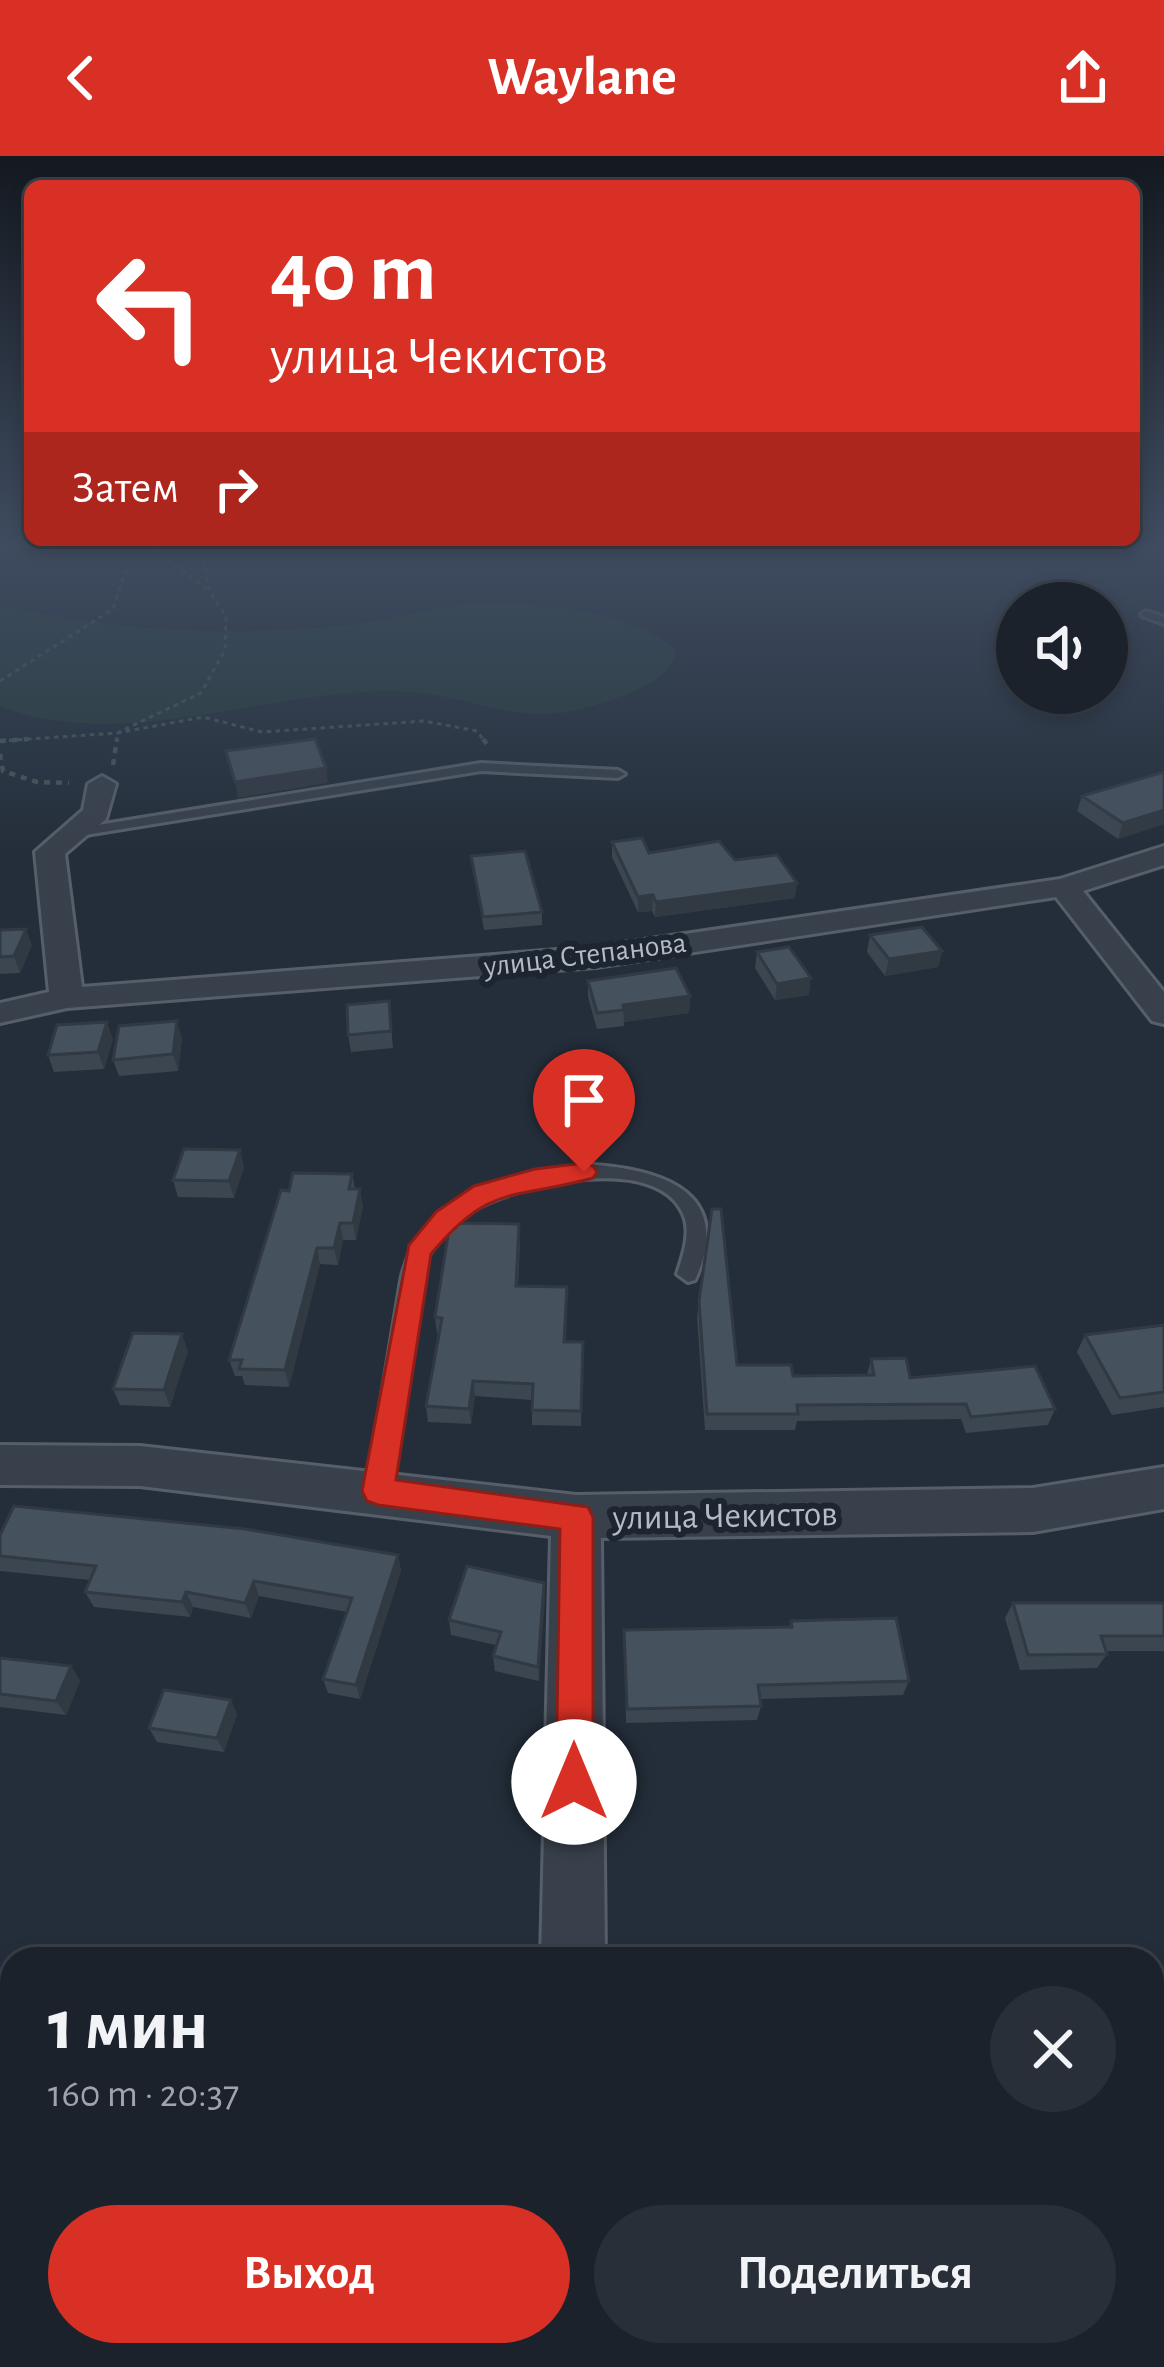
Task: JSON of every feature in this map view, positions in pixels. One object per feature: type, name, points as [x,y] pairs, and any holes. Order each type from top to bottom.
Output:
[{"type":"street","points":[[68,998],[50,852],[96,813],[102,784]]},
{"type":"street","name":"улица Степанова","points":[[0,1013],[68,998],[596,957],[1064,887],[1164,855]]},
{"type":"street","points":[[1064,887],[1164,1014]]},
{"type":"street","name":"улица Чекистов","points":[[0,1466],[140,1466],[577,1517],[1033,1510],[1164,1488]]},
{"type":"street","points":[[573,1947],[577,1517]]},
{"type":"lane","points":[[73,832],[481,767],[618,774]]},
{"type":"lane","points":[[378,1491],[418,1252],[446,1219],[484,1193],[535,1178],[584,1172],[632,1174],[668,1189],[691,1208],[697,1229],[688,1274]]},
{"type":"path","points":[[0,681],[59,646]]},
{"type":"path","points":[[117,733],[201,693],[225,646]]},
{"type":"path","points":[[0,741],[117,733],[203,717],[262,732],[424,721],[477,731],[506,768]]},
{"type":"path","points":[[0,754],[3,771],[37,782],[102,784]]},
{"type":"green space","points":[[0,646],[670,646],[675,650],[672,662],[650,683],[585,708],[550,714],[409,692],[359,692],[203,715],[98,724],[48,719],[0,706]]},
{"type":"building","points":[[315,739],[326,768],[235,782],[226,751]]},
{"type":"building","points":[[1164,772],[1164,810],[1123,823],[1082,796]]},
{"type":"building","points":[[642,838],[649,853],[719,841],[735,860],[777,855],[797,883],[656,902],[653,895],[638,897],[612,842]]},
{"type":"building","points":[[525,851],[542,912],[483,917],[471,856]]},
{"type":"building","points":[[922,927],[942,951],[889,959],[870,935]]},
{"type":"building","points":[[26,929],[14,956],[0,957],[0,930]]},
{"type":"building","points":[[789,947],[811,978],[777,984],[757,952]]},
{"type":"building","points":[[676,968],[690,996],[597,1013],[588,981]]},
{"type":"building","points":[[389,1001],[391,1031],[348,1035],[347,1005]]},
{"type":"building","points":[[177,1021],[173,1054],[113,1060],[119,1026]]},
{"type":"building","points":[[107,1022],[98,1052],[48,1055],[57,1025]]},
{"type":"building","points":[[184,1149],[240,1150],[229,1181],[173,1180]]},
{"type":"building","points":[[293,1173],[352,1174],[349,1189],[360,1189],[353,1223],[340,1223],[334,1248],[317,1248],[285,1370],[239,1369],[242,1360],[229,1360],[281,1190],[289,1191]]},
{"type":"building","points":[[712,1209],[721,1209],[737,1365],[791,1365],[793,1376],[874,1375],[871,1359],[906,1358],[910,1378],[1035,1366],[1055,1409],[971,1417],[966,1404],[797,1405],[798,1414],[707,1414],[699,1301]]},
{"type":"building","points":[[450,1223],[519,1224],[516,1286],[567,1287],[564,1342],[583,1342],[581,1411],[532,1410],[533,1384],[473,1381],[469,1409],[426,1406],[442,1318],[435,1317]]},
{"type":"building","points":[[1164,1325],[1164,1392],[1120,1398],[1085,1335]]},
{"type":"building","points":[[133,1333],[182,1334],[164,1390],[113,1389]]},
{"type":"building","points":[[14,1506],[245,1529],[398,1555],[356,1685],[323,1679],[352,1598],[254,1581],[245,1603],[186,1592],[182,1602],[85,1592],[96,1566],[0,1556],[0,1535]]},
{"type":"building","points":[[467,1566],[544,1583],[538,1667],[493,1656],[501,1632],[449,1620]]},
{"type":"building","points":[[1013,1603],[1164,1603],[1164,1636],[1101,1636],[1107,1654],[1028,1655]]},
{"type":"building","points":[[896,1618],[909,1681],[758,1685],[761,1706],[627,1709],[624,1630],[792,1627],[791,1621]]},
{"type":"building","points":[[0,1658],[71,1666],[56,1701],[0,1694]]},
{"type":"building","points":[[164,1690],[231,1700],[217,1738],[149,1728]]},
{"type":"route","points":[[574,1782],[577,1517],[378,1491],[418,1252],[446,1219],[484,1193],[535,1178],[584,1172]]}]
